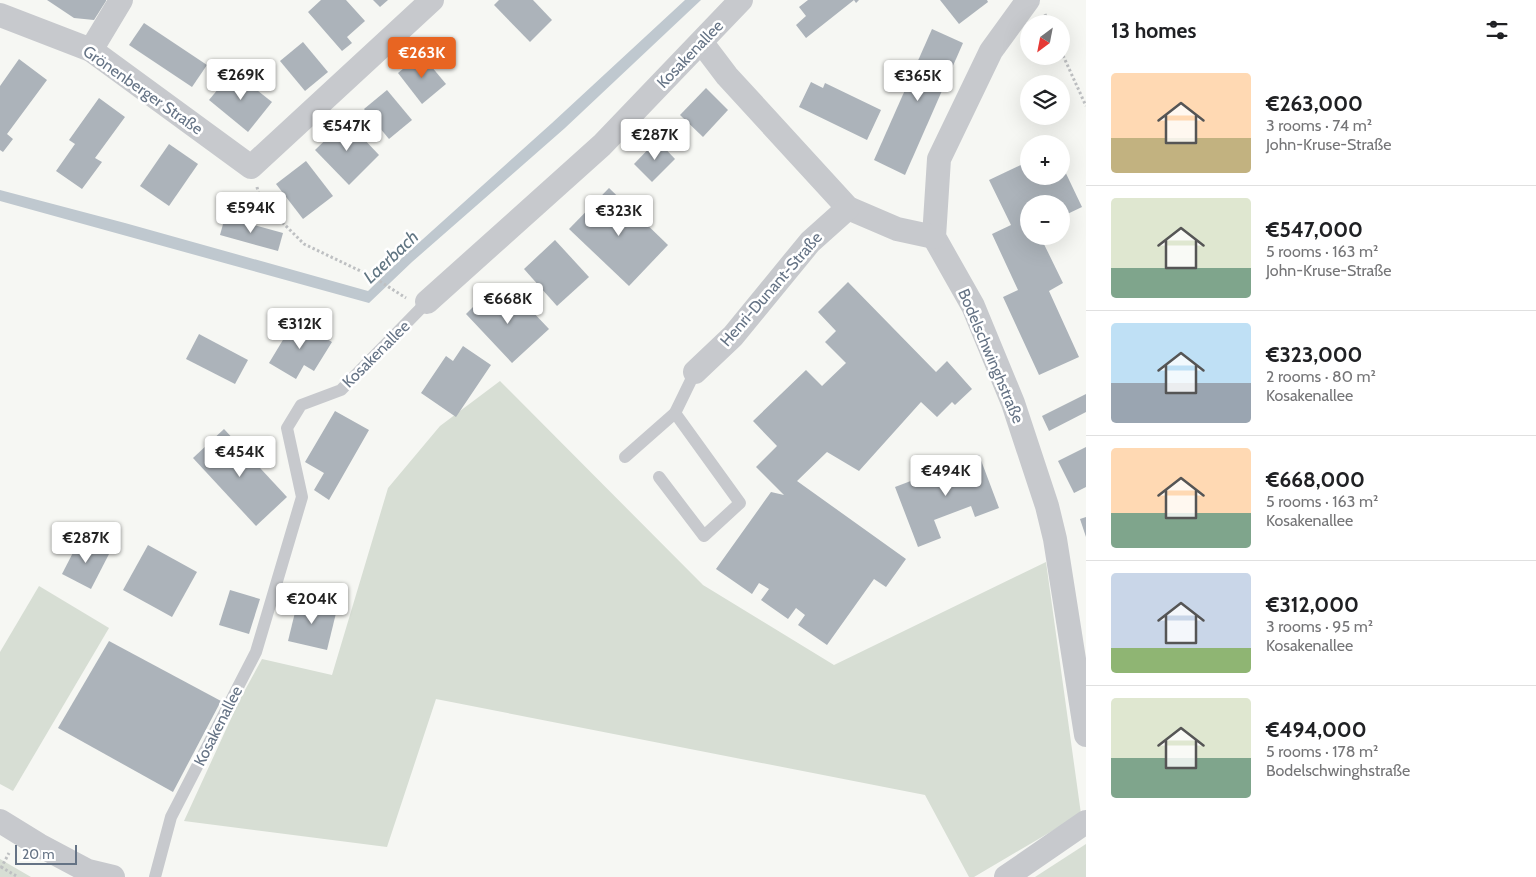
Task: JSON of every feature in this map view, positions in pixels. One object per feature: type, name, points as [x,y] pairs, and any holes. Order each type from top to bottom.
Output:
[{"type":"street","points":[[91,50],[121,0]]},
{"type":"street","points":[[252,167],[432,0]]},
{"type":"street","name":"Kosakenallee","points":[[416,300],[602,145],[741,0]]},
{"type":"street","points":[[702,42],[727,76],[848,208],[897,229],[934,237],[940,159],[991,52],[1028,0]]},
{"type":"street","name":"Grönenberger Straße","points":[[0,15],[91,50],[252,167]]},
{"type":"street","name":"Henri-Dunant-Straße","points":[[695,372],[734,336],[810,242],[848,208]]},
{"type":"street","name":"Bodelschwinghstraße","points":[[934,237],[974,306],[1013,403],[1047,506],[1055,538],[1086,735]]},
{"type":"street","points":[[0,821],[39,845],[88,871],[113,877]]},
{"type":"street","points":[[1006,877],[1086,822]]},
{"type":"lane","name":"Kosakenallee","points":[[154,877],[171,817],[256,652],[302,497],[287,428],[301,406],[341,390],[416,300]]},
{"type":"lane","points":[[625,457],[675,413],[695,372]]},
{"type":"lane","points":[[659,477],[704,536],[740,504],[675,413]]},
{"type":"path","points":[[1067,65],[1086,106]]},
{"type":"path","points":[[252,167],[260,200],[304,244],[416,300]]},
{"type":"path","points":[[0,867],[18,877]]},
{"type":"shaded area","points":[[685,0],[701,0],[565,128],[412,262],[369,303],[0,201],[0,190],[368,291]]},
{"type":"shaded area","points":[[500,381],[703,585],[834,665],[1046,562],[1081,814],[974,877],[969,877],[925,795],[436,699],[387,847],[184,821],[240,699],[262,659],[332,675],[388,488],[440,426]]},
{"type":"shaded area","points":[[39,586],[109,628],[13,791],[0,784],[0,652]]},
{"type":"shaded area","points":[[1086,844],[1086,877],[1035,877]]},
{"type":"shaded area","points":[[0,859],[31,877],[0,877]]},
{"type":"building","points":[[47,0],[106,1],[94,20],[74,18]]},
{"type":"building","points":[[321,0],[346,0],[365,21],[347,37],[352,43],[342,51],[308,12]]},
{"type":"building","points":[[373,0],[388,0],[380,7]]},
{"type":"building","points":[[499,0],[533,0],[552,20],[530,42],[494,5]]},
{"type":"building","points":[[808,0],[854,0],[806,38],[796,25],[806,16],[799,7]]},
{"type":"building","points":[[940,0],[987,0],[988,2],[959,24]]},
{"type":"building","points":[[144,23],[207,65],[192,87],[129,45]]},
{"type":"building","points":[[932,29],[963,43],[905,175],[874,160]]},
{"type":"building","points":[[303,42],[328,72],[305,91],[280,61]]},
{"type":"building","points":[[421,54],[446,84],[422,104],[398,73]]},
{"type":"building","points":[[19,59],[47,80],[7,134],[13,139],[3,152],[0,150],[0,86]]},
{"type":"building","points":[[233,71],[272,102],[248,132],[209,100]]},
{"type":"building","points":[[811,82],[823,88],[825,83],[881,110],[867,140],[799,107]]},
{"type":"building","points":[[706,88],[728,110],[703,137],[680,115]]},
{"type":"building","points":[[387,90],[412,120],[389,139],[364,109]]},
{"type":"building","points":[[99,98],[125,117],[95,158],[102,162],[82,189],[56,171],[75,144],[69,140]]},
{"type":"building","points":[[346,120],[379,155],[349,185],[315,150]]},
{"type":"building","points":[[657,140],[675,159],[652,182],[634,164]]},
{"type":"building","points":[[169,144],[198,164],[169,206],[140,186]]},
{"type":"building","points":[[306,161],[333,196],[303,219],[276,184]]},
{"type":"building","points":[[1020,165],[1020,185],[1070,185],[1070,182],[1082,207],[1070,213],[1070,195],[1020,195],[1020,245],[1044,245],[1063,283],[1049,291],[1079,357],[1039,375],[1003,297],[1018,290],[992,234],[1011,225],[989,180]]},
{"type":"building","points":[[609,188],[668,245],[629,286],[569,229]]},
{"type":"building","points":[[225,217],[283,233],[278,251],[220,235]]},
{"type":"building","points":[[555,240],[589,277],[557,306],[524,269]]},
{"type":"building","points":[[848,282],[936,372],[947,361],[972,389],[955,405],[952,402],[937,417],[921,402],[859,471],[827,452],[797,481],[906,559],[886,587],[874,579],[827,645],[798,625],[805,615],[796,608],[788,619],[761,600],[769,589],[759,583],[752,594],[716,569],[771,492],[784,495],[756,467],[777,446],[753,421],[806,370],[822,386],[846,363],[825,342],[836,331],[818,312]]},
{"type":"building","points":[[513,291],[549,329],[512,363],[466,314],[483,297],[494,308]]},
{"type":"building","points":[[295,320],[332,342],[314,371],[304,365],[296,379],[269,363]]},
{"type":"building","points":[[199,334],[248,360],[235,384],[186,359]]},
{"type":"building","points":[[463,346],[491,365],[456,417],[421,393],[446,356],[453,361]]},
{"type":"building","points":[[1086,394],[1086,412],[1049,431],[1042,416]]},
{"type":"building","points":[[335,411],[369,430],[329,500],[314,490],[324,473],[305,462]]},
{"type":"building","points":[[224,429],[287,497],[256,526],[193,458]]},
{"type":"building","points":[[1086,447],[1086,487],[1074,493],[1058,461]]},
{"type":"building","points":[[979,455],[999,508],[975,517],[971,506],[934,520],[941,538],[918,547],[895,487]]},
{"type":"building","points":[[1086,517],[1086,537],[1080,519]]},
{"type":"building","points":[[80,539],[109,554],[91,589],[62,574]]},
{"type":"building","points":[[148,545],[197,572],[172,617],[123,590]]},
{"type":"building","points":[[230,590],[260,599],[249,634],[219,625]]},
{"type":"building","points":[[298,600],[337,609],[327,650],[288,641]]},
{"type":"building","points":[[109,641],[221,701],[173,792],[58,728]]},
{"type":"water label","name":"Laerbach","points":[[391,257]]}]
